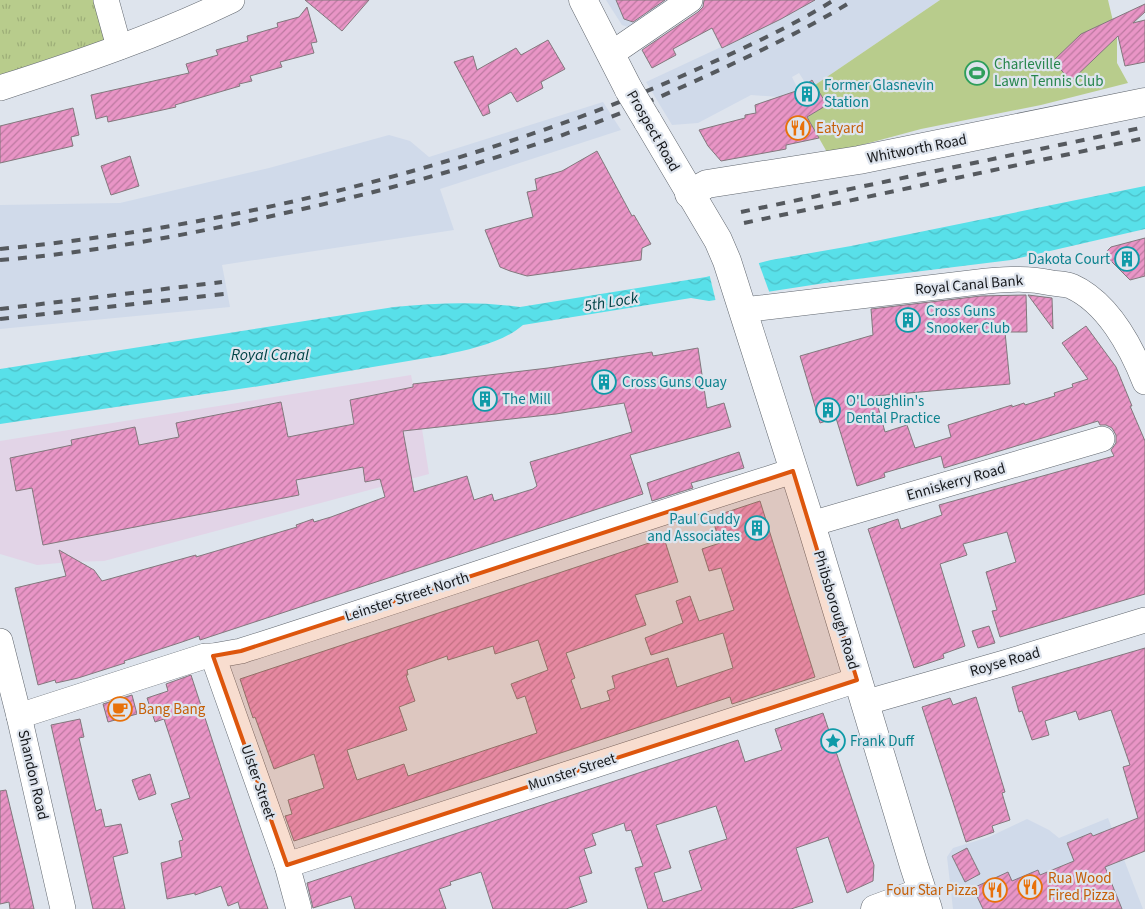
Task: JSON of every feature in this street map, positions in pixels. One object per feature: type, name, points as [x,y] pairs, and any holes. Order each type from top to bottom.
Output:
[{"type":"main road","name":"Prospect Road","points":[[583,0],[629,90],[718,240],[743,310]]},
{"type":"main road","name":"Whitworth Road","points":[[690,194],[707,184],[878,156],[1145,102]]},
{"type":"main road","name":"Phibsborough Road","points":[[743,310],[811,524],[925,900]]},
{"type":"main road","points":[[875,909],[925,900]]},
{"type":"street","points":[[106,0],[119,46]]},
{"type":"street","points":[[0,88],[69,66],[198,17],[232,0]]},
{"type":"street","points":[[611,54],[690,0]]},
{"type":"street","name":"Royal Canal Bank","points":[[743,310],[1018,278],[1070,286],[1095,300],[1110,318],[1138,364],[1145,382]]},
{"type":"street","name":"Enniskerry Road","points":[[811,524],[1102,439]]},
{"type":"street","name":"Leinster Street North","points":[[19,716],[205,656],[241,651],[425,592],[666,511],[794,472]]},
{"type":"street","name":"Royse Road","points":[[861,691],[1004,663],[1145,620]]},
{"type":"street","name":"Shandon Road","points":[[1,651],[19,716],[62,909]]},
{"type":"street","name":"Ulster Street","points":[[214,656],[287,865],[300,909]]},
{"type":"street","name":"Munster Street","points":[[287,865],[861,691]]},
{"type":"highlighted area","points":[[793,471],[857,680],[287,865],[213,656],[241,651]]},
{"type":"shaded area","points":[[606,0],[682,0],[631,28],[622,25]]},
{"type":"shaded area","points":[[814,0],[940,0],[815,85],[812,80],[806,84],[799,73],[792,77],[798,89],[793,93],[779,97],[751,95],[698,123],[672,125],[646,82],[781,19]]},
{"type":"shaded area","points":[[603,102],[621,130],[440,189],[454,230],[222,265],[230,307],[0,329],[0,205],[120,203],[269,168],[389,135],[410,141],[429,157]]},
{"type":"shaded area","points":[[411,375],[429,474],[104,561],[37,565],[0,554],[0,441]]},
{"type":"shaded area","points":[[1108,818],[1143,909],[953,909],[947,857],[953,848],[989,837],[1027,819],[1049,830],[1059,838]]},
{"type":"green space","points":[[0,0],[96,0],[105,40],[0,75]]},
{"type":"green space","name":"Charleville Lawn Tennis Club","points":[[940,0],[1108,0],[1117,38],[1117,63],[1128,83],[1041,105],[921,129],[828,154],[807,117],[827,105],[815,85]]},
{"type":"water","points":[[1145,186],[1145,229],[1011,260],[825,283],[709,301],[691,298],[523,325],[496,341],[444,355],[260,386],[0,424],[0,369],[394,307],[457,303],[520,307],[706,277],[771,260],[851,246]]},
{"type":"pier","points":[[758,261],[770,294],[716,302],[709,273]]},
{"type":"building","points":[[305,0],[369,0],[342,31]]},
{"type":"building","points":[[616,0],[665,0],[633,22],[624,19]]},
{"type":"building","points":[[704,0],[815,0],[722,48],[712,28],[673,49],[676,55],[652,68],[642,50],[698,12],[703,7]]},
{"type":"building","points":[[1145,4],[1145,12],[1133,23],[1145,20],[1145,62],[1125,66],[1118,36],[1071,81],[1053,61],[1081,34]]},
{"type":"building","points":[[307,7],[317,42],[311,43],[314,53],[280,62],[282,67],[250,76],[252,81],[175,105],[176,107],[108,122],[107,116],[96,119],[91,95],[189,73],[186,64],[218,55],[216,50],[248,41],[247,36],[278,27],[277,23],[299,17]]},
{"type":"building","points":[[548,40],[565,69],[541,82],[543,88],[517,102],[511,92],[488,105],[490,113],[483,116],[454,62],[473,56],[477,70],[516,48],[521,55]]},
{"type":"building","points":[[812,80],[827,105],[807,117],[819,138],[786,145],[786,149],[721,161],[708,146],[699,130],[745,118],[745,115],[756,113],[755,105],[799,90]]},
{"type":"building","points":[[73,108],[79,135],[71,137],[73,146],[0,163],[0,126]]},
{"type":"building","points":[[597,151],[632,216],[634,215],[651,244],[642,248],[641,260],[527,276],[500,267],[485,230],[533,217],[527,192],[537,190],[535,179],[562,171]]},
{"type":"building","points":[[130,156],[139,186],[111,195],[101,166]]},
{"type":"building","name":"Dakota Court","points":[[1145,238],[1145,276],[1130,280],[1107,257],[1107,251],[1111,247]]},
{"type":"building","points":[[1026,295],[1027,332],[1005,332],[1010,384],[875,396],[885,432],[907,425],[915,448],[951,437],[948,425],[1012,405],[1012,407],[1024,403],[1025,405],[1055,396],[1054,393],[1073,387],[1072,384],[1088,379],[1062,343],[1086,326],[1116,367],[1145,441],[1145,594],[1000,637],[992,611],[997,610],[986,572],[1016,562],[1007,532],[963,544],[967,555],[940,564],[965,646],[943,654],[944,658],[914,668],[868,529],[898,519],[901,529],[942,515],[939,505],[1114,456],[1111,450],[1116,443],[1116,435],[1112,428],[1100,425],[1098,421],[944,468],[941,456],[884,473],[885,477],[857,486],[836,418],[820,423],[800,356],[873,335],[871,309],[981,296]]},
{"type":"building","points":[[1028,295],[1052,298],[1053,329]]},
{"type":"building","points":[[698,348],[707,408],[724,403],[731,427],[630,455],[643,494],[200,640],[199,636],[78,678],[56,683],[55,680],[38,685],[15,588],[66,576],[59,550],[94,570],[102,581],[196,555],[196,557],[297,527],[296,525],[313,519],[314,522],[331,517],[385,497],[380,479],[365,482],[363,467],[296,480],[299,495],[43,545],[32,488],[16,491],[10,458],[72,445],[71,440],[135,427],[139,445],[179,437],[176,423],[281,402],[288,437],[354,424],[350,400],[413,387],[413,384],[548,368],[652,352],[653,356]],"holes":[[[624,403],[632,432],[530,462],[537,486],[533,489],[494,501],[492,494],[474,500],[467,476],[414,492],[403,431],[556,414]]]},
{"type":"building","points":[[739,452],[744,468],[691,483],[693,488],[652,501],[647,483]]},
{"type":"building","points":[[760,501],[815,677],[732,704],[730,697],[294,841],[285,816],[292,814],[288,800],[324,788],[314,754],[274,769],[255,717],[253,718],[240,679],[664,538],[678,582],[635,595],[646,625],[566,653],[575,678],[571,680],[581,709],[610,700],[607,691],[615,688],[612,676],[668,658],[677,687],[733,668],[723,633],[651,655],[645,638],[683,623],[676,601],[690,596],[699,621],[734,610],[721,568],[709,571],[702,549],[720,543],[712,517]],"holes":[[[538,640],[548,670],[511,684],[517,699],[525,696],[537,733],[408,776],[404,764],[357,780],[347,750],[407,730],[399,707],[415,701],[406,675],[408,675],[407,670],[447,656],[448,660],[493,646],[495,654]]]},
{"type":"building","points":[[989,626],[995,643],[978,648],[972,631]]},
{"type":"building","points":[[1145,648],[1145,851],[1105,867],[1122,909],[983,909],[973,888],[1008,872],[1012,881],[1038,870],[1040,875],[1074,861],[1067,843],[1091,833],[1093,836],[1138,818],[1123,767],[1130,765],[1111,710],[1079,720],[1076,711],[1045,721],[1049,735],[1032,740],[1022,711],[1019,712],[1012,687]]},
{"type":"building","points":[[191,675],[268,909],[240,909],[238,902],[228,906],[221,886],[195,895],[195,893],[167,899],[161,863],[182,857],[179,841],[183,840],[171,804],[190,798],[164,719],[155,722],[147,698],[168,691],[166,684]]},
{"type":"building","name":"Bang Bang","points":[[132,695],[137,714],[108,722],[103,704]]},
{"type":"building","points":[[976,697],[1005,792],[1002,793],[1010,820],[992,826],[994,832],[966,842],[922,707],[950,698],[953,705]]},
{"type":"building","points":[[823,713],[874,865],[873,881],[847,893],[828,837],[796,848],[813,902],[791,909],[648,909],[635,868],[643,866],[631,830],[626,831],[624,823],[592,834],[596,845],[584,849],[592,873],[579,877],[587,902],[566,909],[493,909],[481,872],[450,882],[451,885],[439,889],[446,909],[355,909],[351,896],[313,908],[307,883],[738,740],[745,762],[782,750],[775,729]],"holes":[[[716,806],[727,839],[689,851],[702,890],[663,902],[654,873],[671,868],[656,825]]]},
{"type":"building","points":[[80,719],[84,737],[79,738],[96,811],[101,809],[105,827],[121,824],[128,853],[113,857],[125,909],[93,909],[51,725]]},
{"type":"building","points":[[150,774],[156,794],[139,800],[132,780]]},
{"type":"building","points":[[6,790],[34,909],[10,909],[9,902],[0,904],[0,791]]},
{"type":"building","points":[[967,848],[980,874],[965,882],[952,856]]},
{"type":"railway","points":[[0,249],[116,235],[231,215],[345,189],[457,158],[576,118],[664,84],[764,38],[834,0]]},
{"type":"railway","points":[[0,260],[111,247],[221,227],[345,199],[497,157],[596,123],[693,82],[754,54],[854,0]]},
{"type":"railway","points":[[741,212],[1145,127]]},
{"type":"railway","points":[[744,223],[1145,138]]},
{"type":"railway","points":[[0,309],[222,282]]},
{"type":"railway","points":[[0,319],[224,294]]},
{"type":"place","name":"Charleville Lawn Tennis Club","points":[[977,73]]},
{"type":"place","name":"Former Glasnevin Station","points":[[807,94]]},
{"type":"place","name":"Eatyard","points":[[798,128]]},
{"type":"place","name":"Dakota Court","points":[[1127,259]]},
{"type":"place","name":"Cross Guns Snooker Club","points":[[908,320]]},
{"type":"place","name":"Cross Guns Quay","points":[[604,382]]},
{"type":"place","name":"The Mill","points":[[485,399]]},
{"type":"place","name":"O'Loughlin's Dental Practice","points":[[828,410]]},
{"type":"place","name":"Paul Cuddy and Associates","points":[[757,528]]},
{"type":"place","name":"Bang Bang","points":[[120,709]]},
{"type":"place","name":"Frank Duff","points":[[833,741]]},
{"type":"place","name":"Rua Wood Fired Pizza","points":[[1030,887]]},
{"type":"place","name":"Four Star Pizza","points":[[995,890]]},
{"type":"water label","name":"5th Lock","points":[[611,302]]},
{"type":"water label","name":"Royal Canal","points":[[270,355]]}]
